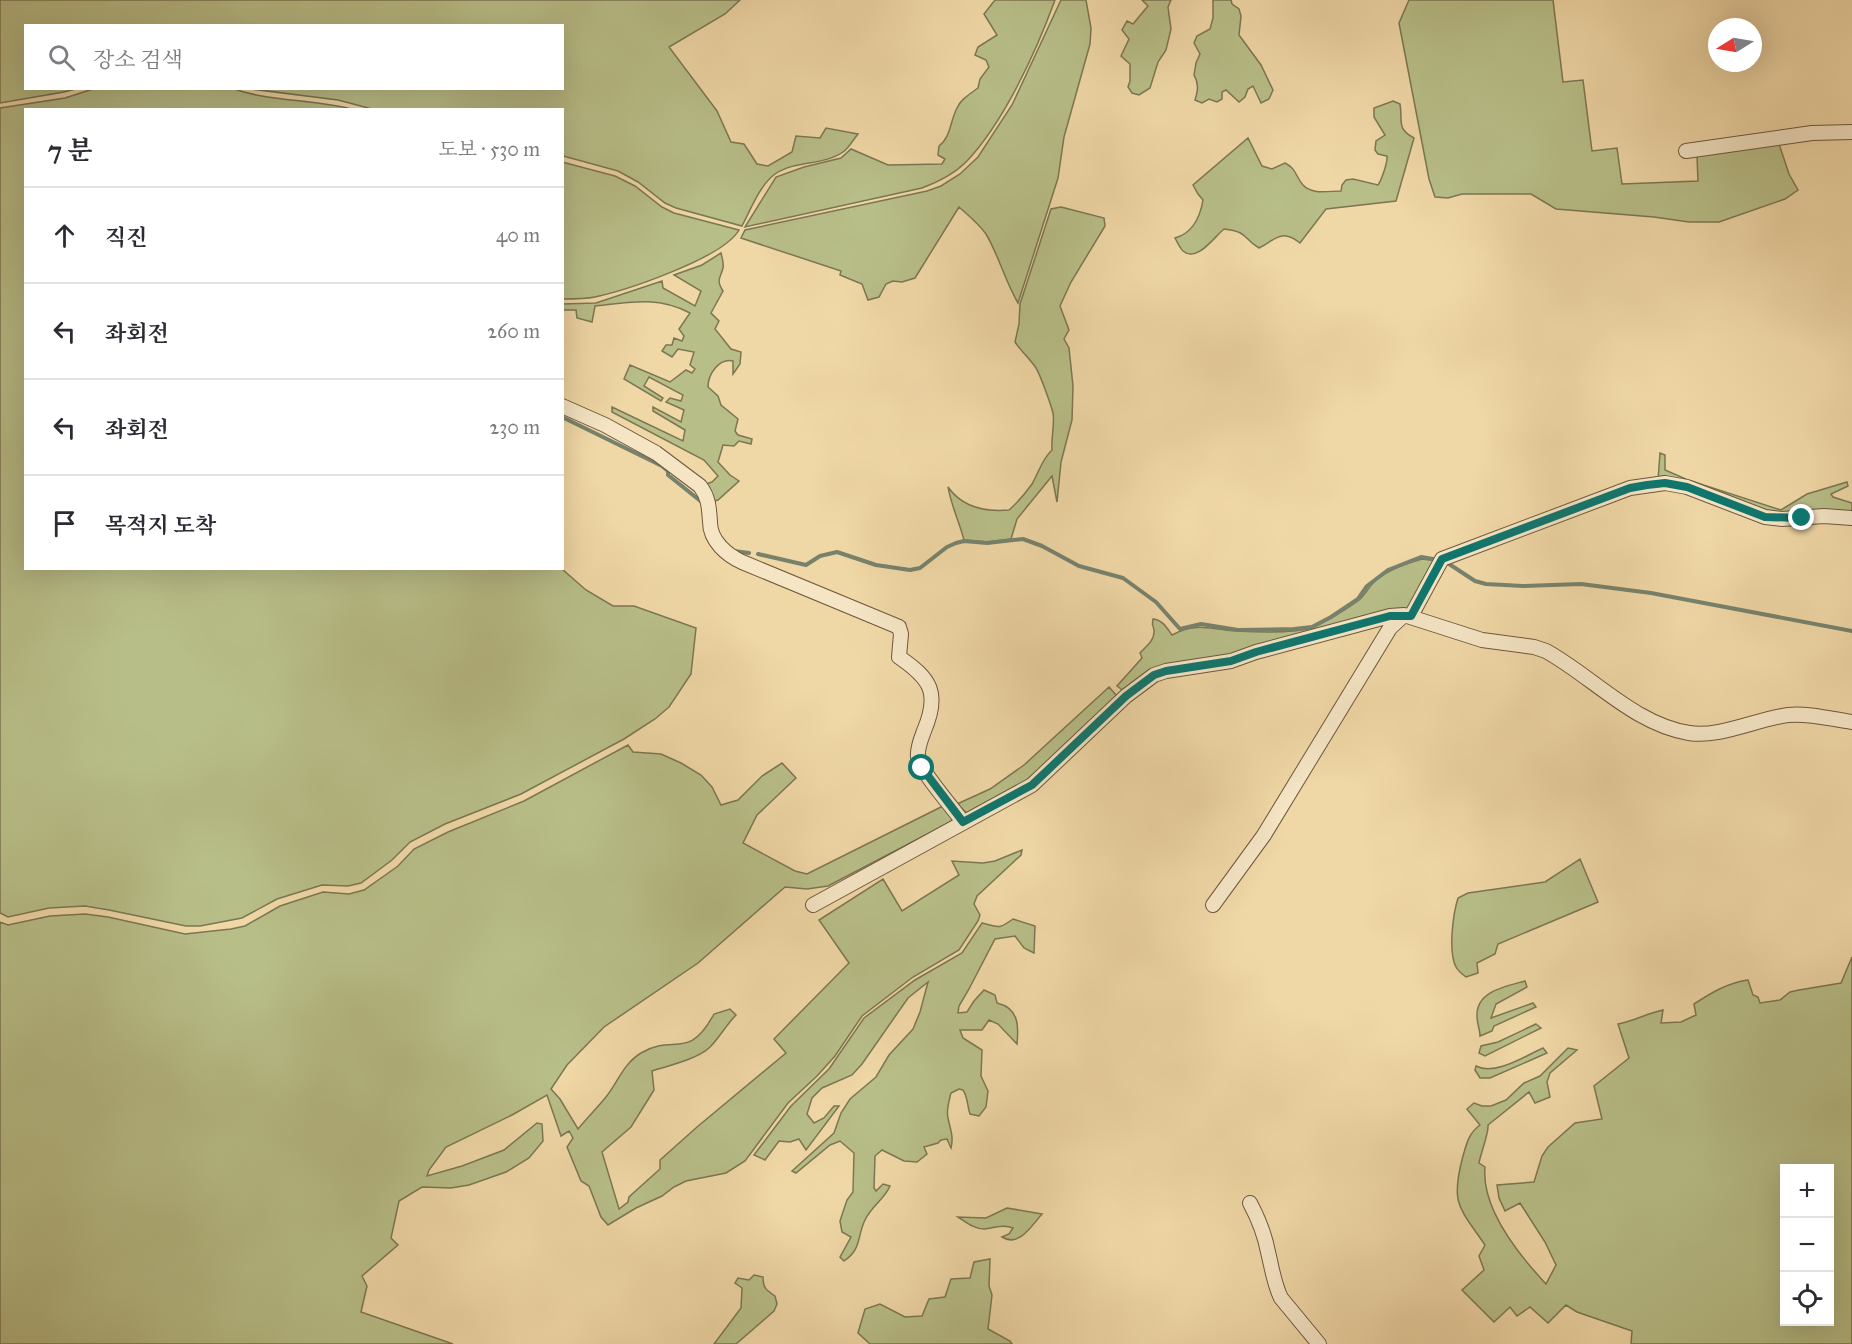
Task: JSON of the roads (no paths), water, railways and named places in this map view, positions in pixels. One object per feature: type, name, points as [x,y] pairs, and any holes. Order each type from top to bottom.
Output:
[{"type":"street","points":[[1686,151],[1812,133],[1852,132]]},
{"type":"street","points":[[564,407],[605,425],[656,453],[700,486],[708,499],[712,532],[729,555],[899,627],[901,634],[899,657],[927,682],[933,702],[932,711],[919,744],[918,761],[963,822]]},
{"type":"street","points":[[1213,906],[1264,835],[1390,627],[1408,616],[1439,564],[1630,488],[1665,483],[1687,487],[1765,517],[1782,519],[1824,516],[1852,518]]},
{"type":"street","points":[[813,904],[1032,785],[1126,696],[1154,675],[1231,661],[1256,652],[1390,616],[1408,616],[1482,640],[1534,647],[1546,651],[1648,718],[1691,734],[1724,730],[1770,718],[1796,715],[1852,722]]},
{"type":"street","points":[[1250,1203],[1268,1249],[1277,1290],[1319,1344]]},
{"type":"waterway","points":[[564,418],[662,466],[668,471],[668,475],[703,503]]},
{"type":"waterway","points":[[758,554],[806,565],[820,556],[837,552],[876,565],[910,570],[920,568],[947,547],[956,543],[964,541],[987,543],[1023,539],[1042,546],[1079,566],[1123,578],[1156,602],[1180,629],[1201,624],[1238,630],[1312,627],[1358,599],[1367,586],[1388,570],[1421,557],[1439,560]]},
{"type":"waterway","points":[[734,551],[749,553]]},
{"type":"waterway","points":[[1446,562],[1475,581],[1486,584],[1523,586],[1581,584],[1651,593],[1852,631]]}]
